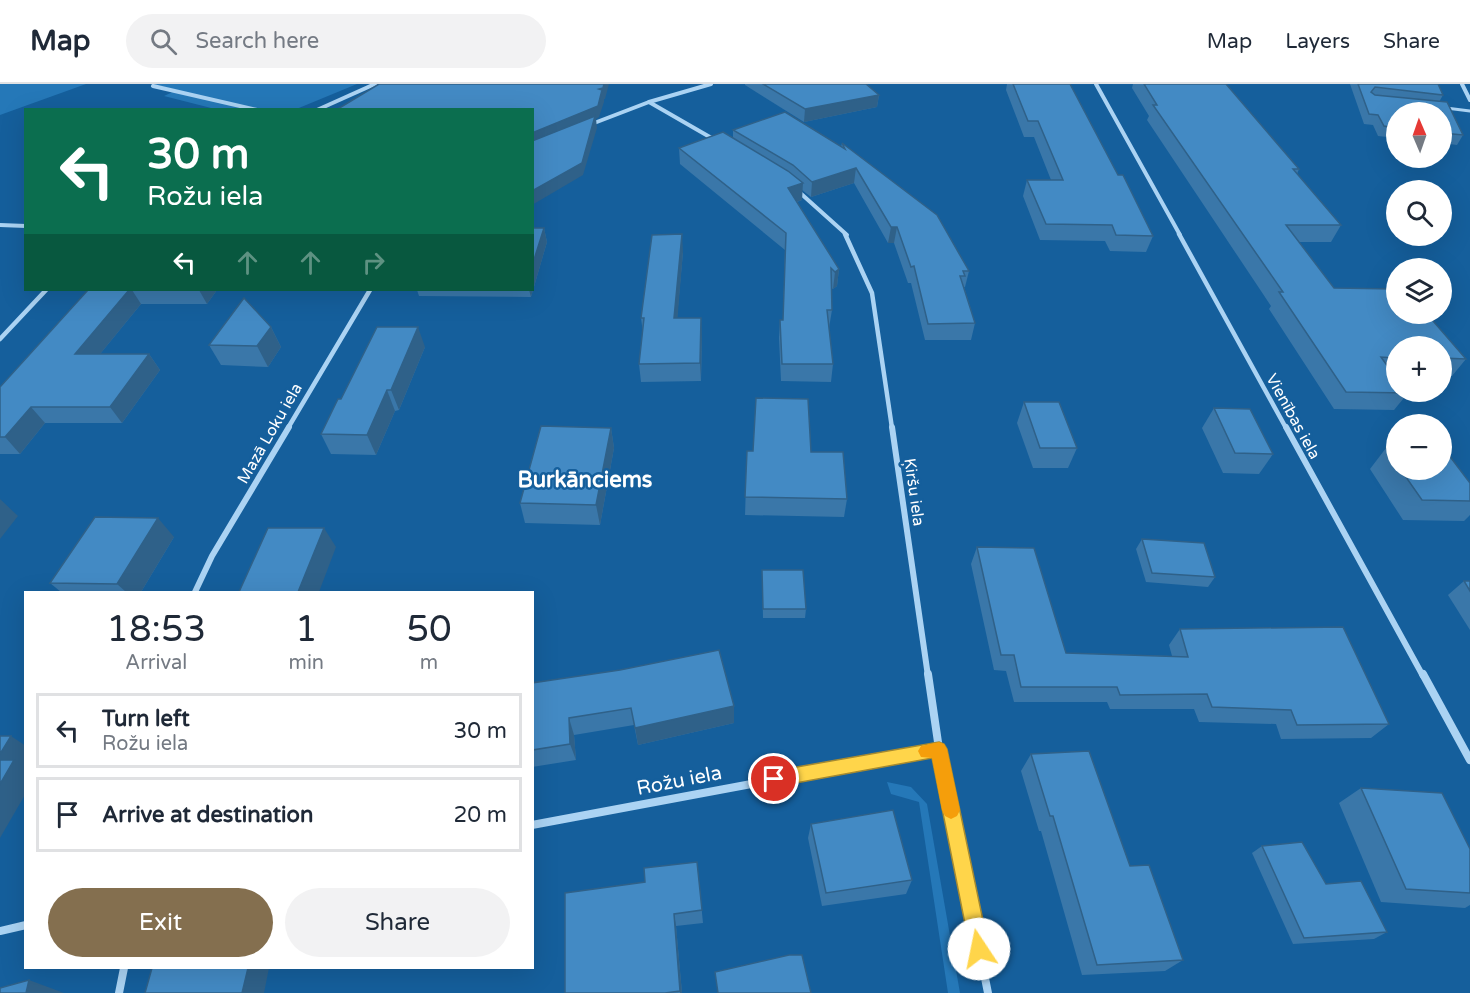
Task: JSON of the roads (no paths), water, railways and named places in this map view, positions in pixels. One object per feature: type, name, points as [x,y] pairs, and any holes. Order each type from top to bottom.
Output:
[{"type":"street","points":[[321,108],[375,84]]},
{"type":"street","points":[[581,128],[649,102],[711,84]]},
{"type":"street","name":"Vienības iela","points":[[1096,84],[1470,760]]},
{"type":"street","points":[[1462,84],[1470,99]]},
{"type":"street","points":[[153,86],[248,108]]},
{"type":"street","points":[[649,102],[663,108],[718,142]]},
{"type":"street","name":"Ķiršu iela","points":[[790,184],[848,236],[872,293],[939,749],[988,993]]},
{"type":"street","points":[[0,225],[24,226]]},
{"type":"street","points":[[0,339],[45,291]]},
{"type":"street","name":"Mazā Loku iela","points":[[195,591],[212,556],[369,291]]},
{"type":"street","name":"Rožu iela","points":[[534,825],[939,749]]},
{"type":"street","points":[[0,932],[24,926]]},
{"type":"street","points":[[119,993],[124,969]]},
{"type":"lane","points":[[1452,109],[1470,111]]},
{"type":"district","name":"Burkānciems","points":[[585,479]]}]
